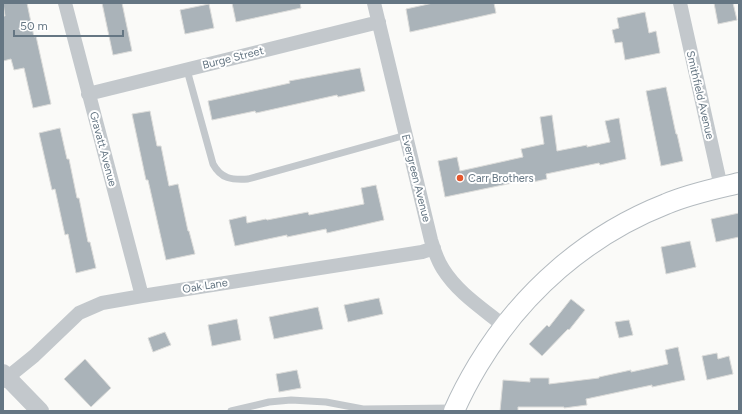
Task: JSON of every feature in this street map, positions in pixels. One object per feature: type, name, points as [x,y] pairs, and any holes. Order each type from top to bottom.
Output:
[{"type":"main road","points":[[455,410],[468,382],[504,326],[549,277],[580,251],[628,221],[666,204],[698,193],[730,185]]},
{"type":"street","name":"Gravatt Avenue","points":[[64,3],[142,296]]},
{"type":"street","name":"Evergreen Avenue","points":[[374,3],[434,248],[442,268],[465,296],[504,326]]},
{"type":"street","name":"Smithfield Avenue","points":[[680,3],[730,185]]},
{"type":"street","name":"Burge Street","points":[[88,94],[378,22]]},
{"type":"street","name":"Oak Lane","points":[[5,377],[34,356],[79,313],[102,303],[422,252],[434,248]]},
{"type":"street","points":[[5,377],[40,411]]},
{"type":"lane","points":[[187,70],[213,164],[216,170],[224,177],[236,180],[248,179],[406,135]]},
{"type":"lane","points":[[231,411],[270,402],[291,400],[326,402],[363,409],[455,410]]},
{"type":"building","points":[[3,3],[27,3],[51,104],[33,108],[24,68],[14,70],[11,59],[3,61],[3,16],[5,16]]},
{"type":"building","points":[[102,3],[122,3],[132,51],[113,55]]},
{"type":"building","points":[[232,3],[300,3],[301,8],[236,22]]},
{"type":"building","points":[[433,3],[494,3],[496,13],[410,32],[406,9]]},
{"type":"building","points":[[714,3],[733,3],[737,20],[718,24]]},
{"type":"building","points":[[209,4],[214,28],[185,34],[180,10]]},
{"type":"building","points":[[645,12],[649,33],[656,31],[660,53],[625,60],[622,42],[615,43],[612,30],[619,28],[617,18]]},
{"type":"building","points":[[360,68],[365,91],[338,97],[337,95],[256,113],[255,111],[212,120],[208,101],[290,83],[289,81]]},
{"type":"building","points":[[666,87],[683,161],[661,166],[646,91]]},
{"type":"building","points":[[150,111],[157,146],[161,146],[169,186],[178,184],[188,231],[195,254],[166,260],[148,180],[146,180],[132,114]]},
{"type":"building","points":[[552,115],[557,151],[610,142],[605,121],[619,118],[626,159],[546,174],[547,179],[528,183],[527,180],[445,197],[438,161],[457,157],[460,171],[523,157],[521,149],[544,144],[540,117]]},
{"type":"building","points":[[60,128],[67,159],[69,159],[77,198],[79,198],[88,242],[90,242],[96,268],[76,273],[68,234],[65,235],[55,189],[52,190],[39,133]]},
{"type":"building","points":[[376,185],[384,220],[327,233],[326,229],[287,237],[287,235],[235,246],[229,220],[246,216],[247,223],[308,212],[309,215],[364,204],[361,188]]},
{"type":"building","points":[[739,213],[739,237],[716,242],[711,219]]},
{"type":"building","points":[[690,241],[696,267],[666,274],[661,247]]},
{"type":"building","points":[[379,298],[383,314],[348,322],[344,305]]},
{"type":"building","points":[[571,299],[585,310],[569,330],[568,329],[542,356],[529,344],[547,325],[549,327]]},
{"type":"building","points":[[318,307],[323,329],[274,339],[269,317]]},
{"type":"building","points":[[237,319],[241,340],[212,346],[208,325]]},
{"type":"building","points":[[629,320],[633,335],[619,338],[615,322]]},
{"type":"building","points":[[165,332],[171,345],[153,352],[148,338]]},
{"type":"building","points":[[678,347],[685,380],[652,387],[652,385],[586,399],[587,405],[564,408],[518,407],[518,411],[500,411],[503,380],[530,382],[530,378],[549,378],[549,384],[599,378],[631,370],[631,372],[668,364],[665,350]]},
{"type":"building","points":[[717,353],[718,359],[729,356],[733,374],[707,380],[702,356]]},
{"type":"building","points":[[85,359],[111,388],[91,407],[64,379]]},
{"type":"building","points":[[297,370],[301,388],[279,392],[276,374]]},
{"type":"place","name":"Carr Brothers","points":[[460,178]]}]
